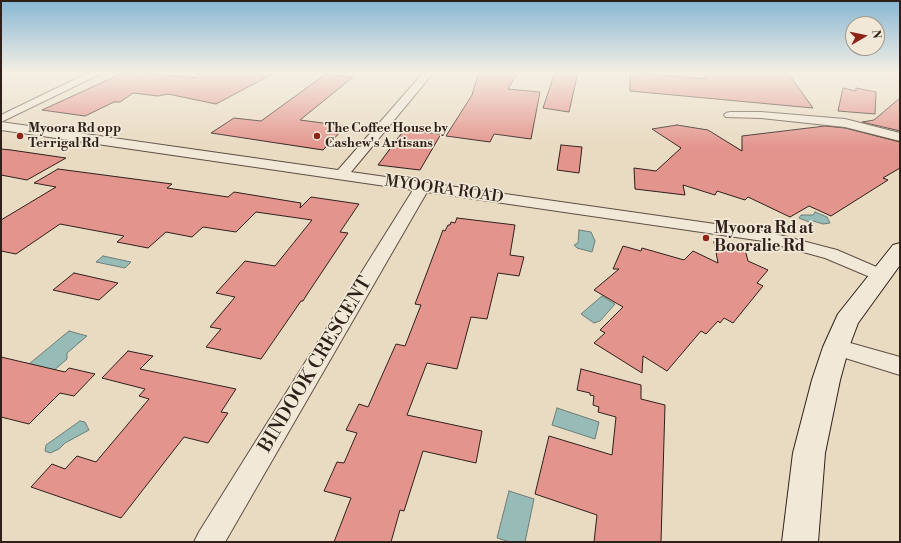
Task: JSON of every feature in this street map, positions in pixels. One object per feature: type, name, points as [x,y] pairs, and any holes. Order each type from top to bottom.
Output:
[{"type":"street","points":[[1,119],[45,97]]},
{"type":"street","points":[[341,175],[407,97]]},
{"type":"street","points":[[730,115],[761,115],[845,124],[873,129],[900,137]]},
{"type":"street","name":"MYOORA ROAD","points":[[1,126],[764,236],[831,254],[882,276]]},
{"type":"street","name":"BINDOOK CRESCENT","points":[[209,542],[422,187]]},
{"type":"street","points":[[800,542],[803,501],[810,453],[826,380],[836,347],[847,320],[882,276],[900,250]]},
{"type":"street","points":[[836,347],[900,366]]},
{"type":"water","points":[[815,212],[827,217],[830,223],[823,224],[813,221],[809,222],[799,218],[801,215],[813,215]]},
{"type":"water","points":[[579,230],[591,232],[595,241],[592,252],[577,248],[574,245],[578,243]]},
{"type":"water","points":[[103,256],[131,262],[125,268],[96,262]]},
{"type":"water","points":[[602,296],[615,304],[600,321],[594,323],[581,314]]},
{"type":"water","points":[[69,331],[87,336],[67,353],[67,359],[52,372],[29,364]]},
{"type":"water","points":[[557,408],[599,422],[595,439],[552,425]]},
{"type":"water","points":[[80,421],[85,422],[89,430],[65,443],[59,449],[50,453],[45,451],[46,445]]},
{"type":"water","points":[[509,491],[534,499],[525,542],[510,542],[497,538]]},
{"type":"building","points":[[70,97],[127,97],[120,102],[114,102],[85,116],[42,110]]},
{"type":"building","points":[[184,97],[228,97],[216,104]]},
{"type":"building","points":[[294,97],[328,97],[300,120],[346,126],[323,150],[211,133],[234,118],[261,121]]},
{"type":"building","points":[[471,97],[539,97],[531,139],[494,134],[490,142],[446,136]]},
{"type":"building","points":[[547,97],[572,97],[569,112],[543,108]]},
{"type":"building","points":[[698,97],[805,97],[813,108]]},
{"type":"building","points":[[841,97],[876,97],[875,114],[838,111]]},
{"type":"building","points":[[900,98],[900,131],[862,122],[874,120]]},
{"type":"building","points":[[677,125],[708,130],[742,151],[742,136],[825,126],[845,128],[900,142],[900,168],[883,178],[888,180],[831,216],[809,206],[790,217],[748,197],[745,200],[717,191],[715,195],[683,185],[685,195],[635,189],[634,168],[656,171],[681,148],[652,129]]},
{"type":"building","points":[[404,130],[441,134],[420,170],[378,165]]},
{"type":"building","points":[[561,145],[582,147],[579,173],[557,170]]},
{"type":"building","points":[[1,149],[66,158],[27,180],[1,175]]},
{"type":"building","points":[[58,169],[172,184],[167,188],[228,197],[234,192],[301,203],[300,208],[311,197],[359,204],[340,232],[348,233],[303,301],[301,301],[261,359],[206,347],[221,329],[210,327],[235,297],[216,293],[245,261],[275,266],[312,220],[256,212],[236,232],[203,227],[192,237],[166,232],[148,248],[117,242],[124,236],[60,224],[16,254],[1,251],[1,220],[56,187],[34,183]]},
{"type":"building","points":[[457,218],[515,225],[510,255],[524,257],[519,276],[498,273],[487,319],[471,317],[457,369],[427,363],[407,415],[482,431],[476,463],[423,451],[404,511],[400,510],[391,542],[334,542],[351,498],[324,491],[337,462],[344,463],[357,433],[346,430],[359,404],[368,407],[396,344],[405,346],[421,305],[415,304],[443,230],[445,231],[451,222],[455,223]]},
{"type":"building","points":[[714,242],[744,246],[748,261],[768,270],[757,283],[763,286],[733,323],[724,318],[720,323],[718,321],[706,334],[701,331],[667,371],[643,356],[642,373],[594,343],[605,333],[600,330],[623,307],[594,290],[619,269],[613,269],[623,246],[641,251],[642,248],[684,260],[693,251],[718,263]]},
{"type":"building","points":[[74,273],[118,283],[99,300],[53,290]]},
{"type":"building","points":[[128,351],[153,356],[140,369],[236,389],[221,412],[228,413],[208,443],[184,437],[121,518],[31,487],[52,464],[65,469],[77,456],[96,462],[149,399],[139,396],[145,389],[102,378]]},
{"type":"building","points":[[1,357],[65,372],[69,368],[95,374],[74,396],[60,393],[29,424],[1,417]]},
{"type":"building","points":[[581,369],[641,385],[641,399],[665,405],[661,542],[594,542],[597,515],[535,494],[549,436],[612,455],[616,417],[598,412],[599,407],[593,405],[594,396],[590,395],[590,393],[577,390]]},
{"type":"place","name":"Myoora Rd opp Terrigal Rd","points":[[20,136]]},
{"type":"place","name":"The Coffee House by Cashew's Artisans","points":[[317,136]]},
{"type":"place","name":"Myoora Rd at Booralie Rd","points":[[706,238]]}]
